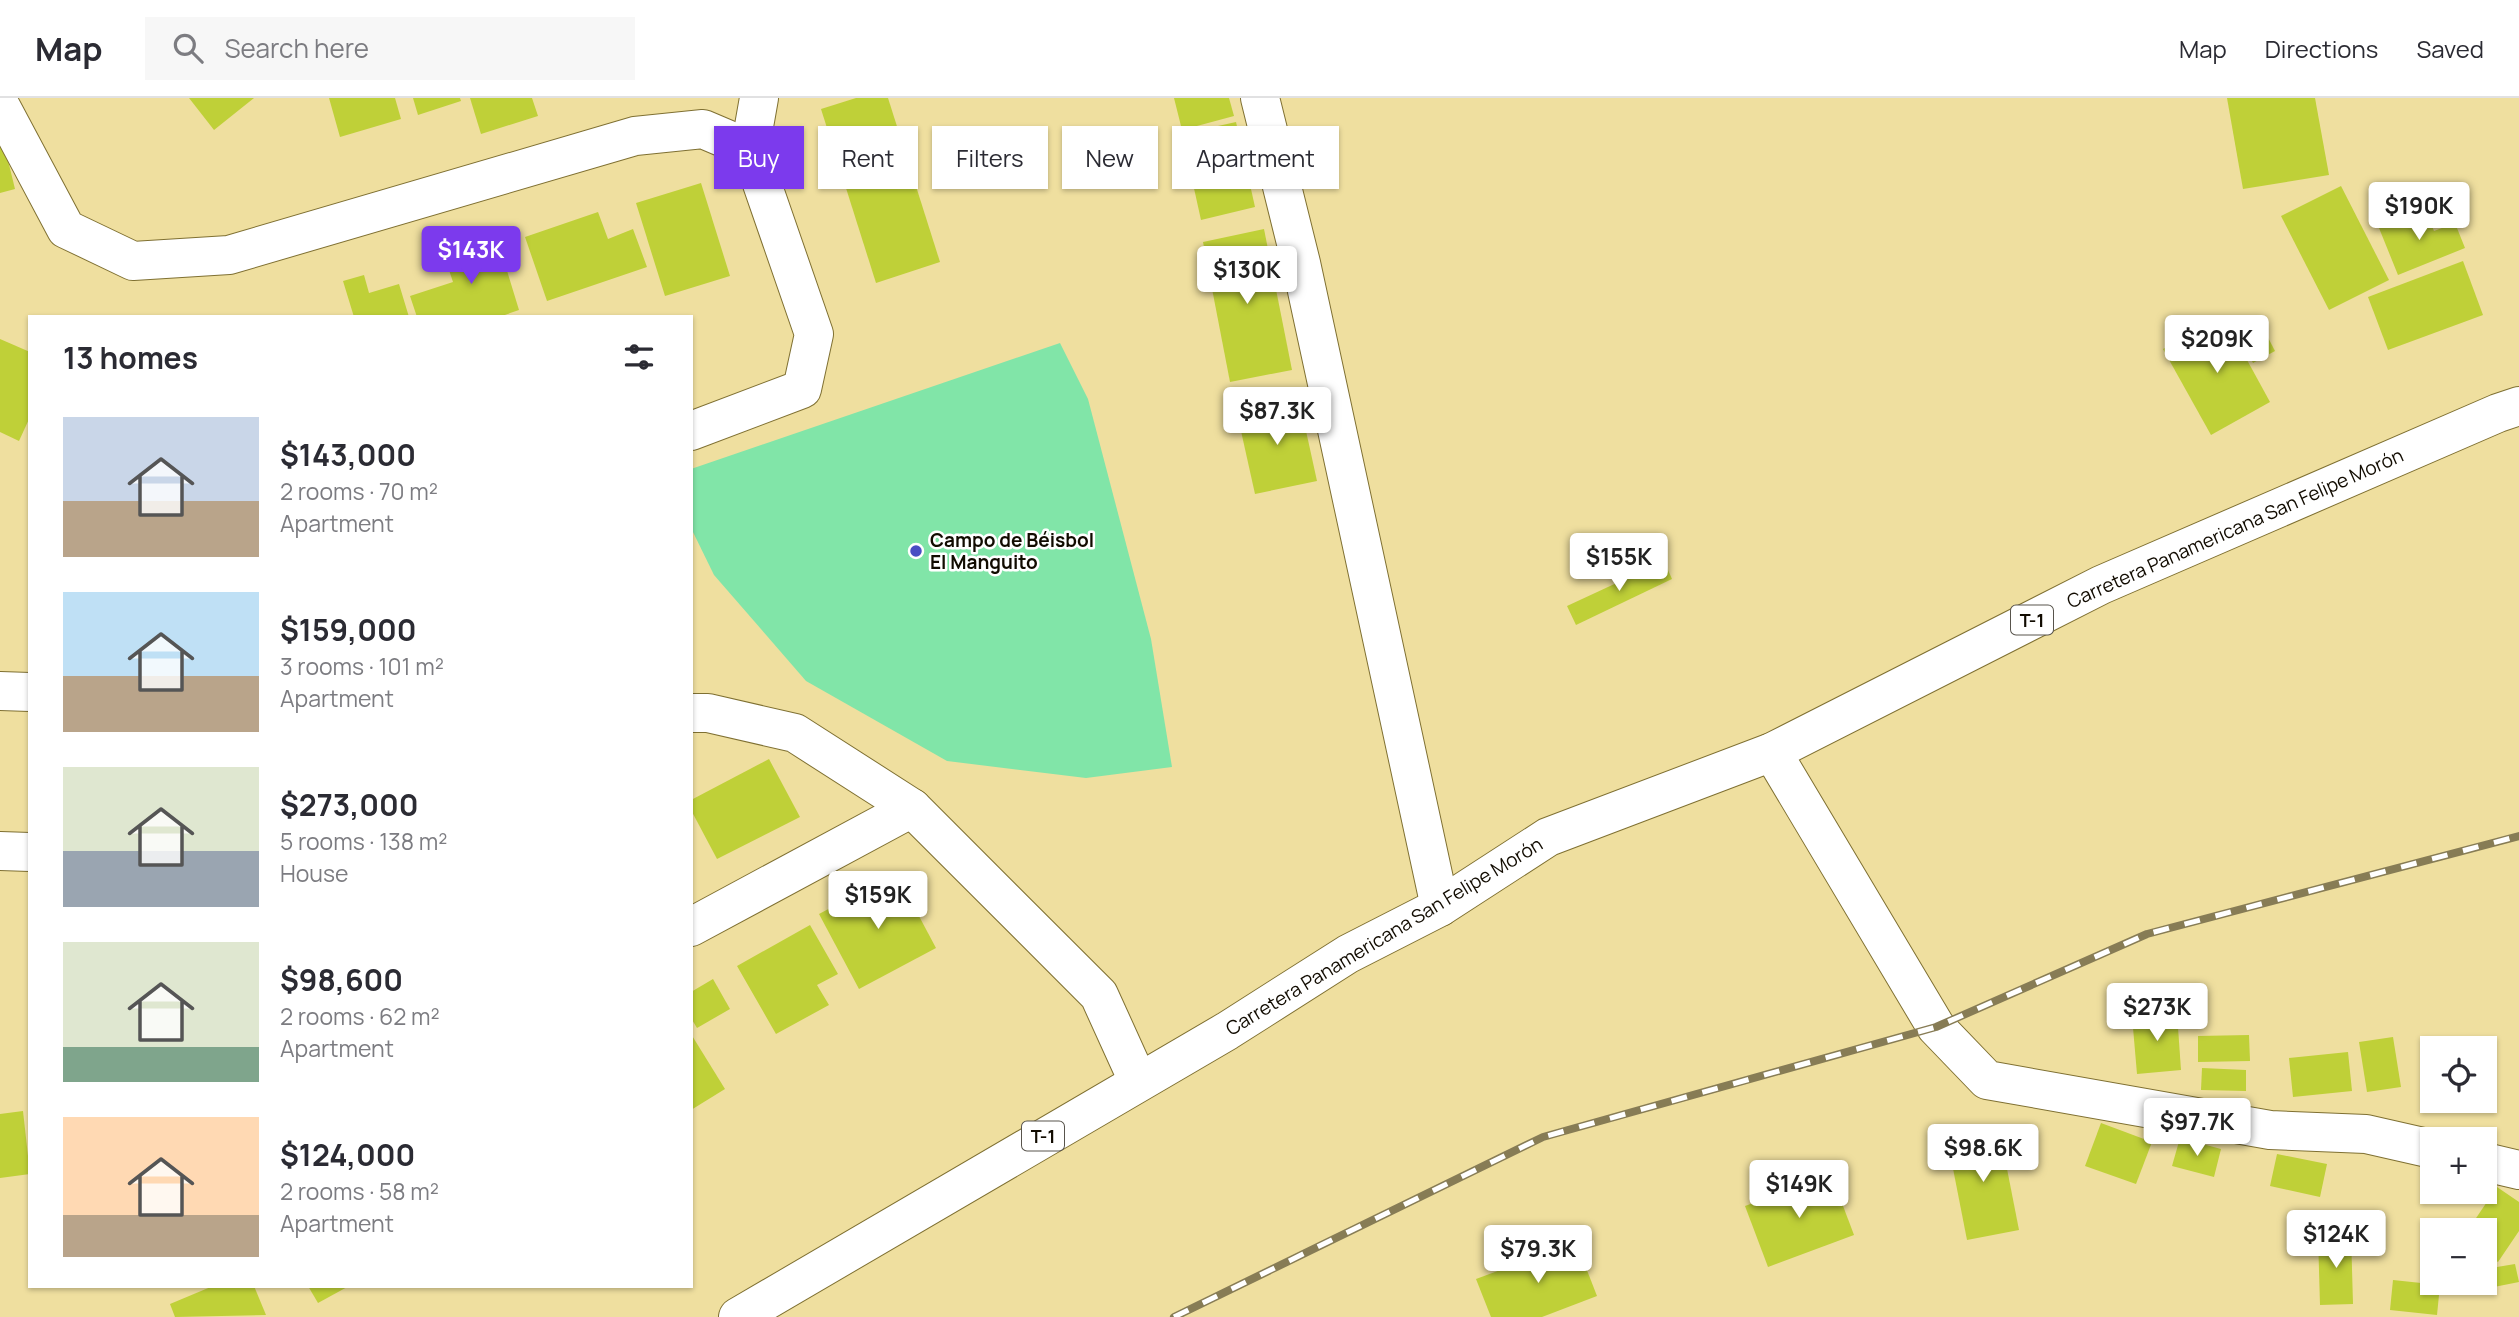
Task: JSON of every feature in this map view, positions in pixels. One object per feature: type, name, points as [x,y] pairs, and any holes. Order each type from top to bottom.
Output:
[{"type":"street","points":[[754,126],[759,98]]},
{"type":"street","points":[[1260,98],[1301,263],[1440,907]]},
{"type":"street","points":[[0,105],[66,229],[133,261],[229,254],[635,136],[703,129],[714,134]]},
{"type":"street","points":[[693,430],[802,389],[814,334],[764,189]]},
{"type":"street","name":"Carretera Panamericana San Felipe Morón","points":[[738,1317],[1227,1031],[1348,954],[1440,907],[1548,837],[1772,752],[2101,585],[2519,406]]},
{"type":"street","points":[[0,691],[28,692]]},
{"type":"street","points":[[693,713],[708,713],[795,733],[912,808],[1099,995],[1138,1081]]},
{"type":"street","points":[[1772,752],[1936,1027],[1987,1080],[2270,1130],[2366,1133],[2420,1146]]},
{"type":"street","points":[[693,926],[912,808]]},
{"type":"street","points":[[0,851],[28,852]]},
{"type":"street","points":[[2497,1165],[2519,1170]]},
{"type":"green space","name":"Campo de Béisbol El Manguito","points":[[1060,343],[1088,399],[1151,639],[1172,767],[1086,778],[947,761],[806,681],[714,575],[693,532],[693,468]]},
{"type":"building","points":[[189,98],[254,98],[214,130]]},
{"type":"building","points":[[329,98],[395,98],[401,119],[340,137]]},
{"type":"building","points":[[413,98],[460,98],[461,101],[418,115]]},
{"type":"building","points":[[470,98],[532,98],[538,116],[481,134]]},
{"type":"building","points":[[856,98],[888,98],[897,126],[826,126],[821,109]]},
{"type":"building","points":[[1174,98],[1229,98],[1234,116],[1197,126],[1181,126]]},
{"type":"building","points":[[2227,98],[2315,98],[2329,175],[2243,189]]},
{"type":"building","points":[[1236,122],[1237,126],[1218,126]]},
{"type":"building","points":[[0,144],[4,144],[15,189],[0,193]]},
{"type":"building","points":[[701,183],[730,276],[665,296],[636,203]]},
{"type":"building","points":[[2341,186],[2389,280],[2329,310],[2281,216]]},
{"type":"building","points":[[846,189],[917,189],[940,262],[876,283]]},
{"type":"building","points":[[1194,189],[1251,189],[1255,207],[1201,220]]},
{"type":"building","points":[[2425,209],[2434,231],[2455,223],[2465,248],[2398,275],[2379,228]]},
{"type":"building","points":[[598,212],[608,239],[633,229],[647,267],[547,301],[525,237]]},
{"type":"building","points":[[1264,229],[1292,370],[1230,382],[1203,242]]},
{"type":"building","points":[[497,238],[519,310],[505,315],[416,315],[410,296],[453,282],[444,255]]},
{"type":"building","points":[[2463,261],[2483,315],[2388,350],[2368,297]]},
{"type":"building","points":[[364,275],[369,293],[399,284],[408,315],[353,315],[343,281]]},
{"type":"building","points":[[2223,316],[2270,402],[2211,435],[2163,349]]},
{"type":"building","points":[[2261,324],[2275,351],[2253,363],[2239,335]]},
{"type":"building","points":[[0,339],[28,351],[28,421],[19,441],[0,432]]},
{"type":"building","points":[[1299,399],[1317,481],[1255,494],[1237,413]]},
{"type":"building","points":[[1664,561],[1672,579],[1576,625],[1567,606]]},
{"type":"building","points":[[769,759],[800,817],[717,859],[693,814],[693,799]]},
{"type":"building","points":[[896,873],[936,948],[859,989],[819,914]]},
{"type":"building","points":[[810,925],[838,974],[817,985],[829,1005],[776,1034],[737,966]]},
{"type":"building","points":[[713,979],[730,1009],[697,1028],[693,1021],[693,991]]},
{"type":"building","points":[[2177,1013],[2181,1070],[2137,1074],[2132,1016]]},
{"type":"building","points":[[2249,1035],[2250,1061],[2198,1062],[2198,1036]]},
{"type":"building","points":[[693,1037],[725,1089],[693,1109]]},
{"type":"building","points":[[2393,1037],[2401,1087],[2367,1092],[2359,1042]]},
{"type":"building","points":[[2348,1052],[2352,1091],[2293,1097],[2289,1058]]},
{"type":"building","points":[[2202,1068],[2246,1070],[2246,1091],[2201,1090]]},
{"type":"building","points":[[23,1111],[28,1174],[0,1178],[0,1114]]},
{"type":"building","points":[[2101,1123],[2152,1142],[2136,1184],[2085,1166]]},
{"type":"building","points":[[1999,1128],[2019,1230],[1967,1240],[1947,1138]]},
{"type":"building","points":[[2180,1138],[2221,1149],[2214,1177],[2172,1166]]},
{"type":"building","points":[[2277,1154],[2327,1164],[2320,1197],[2270,1186]]},
{"type":"building","points":[[1831,1174],[1854,1235],[1768,1267],[1745,1206]]},
{"type":"building","points":[[2497,1187],[2519,1202],[2519,1231],[2498,1262],[2497,1218],[2476,1218],[2486,1204],[2497,1204]]},
{"type":"building","points":[[2351,1234],[2353,1304],[2320,1305],[2318,1235]]},
{"type":"building","points":[[1576,1242],[1597,1296],[1542,1317],[1491,1317],[1476,1279]]},
{"type":"building","points":[[2515,1264],[2519,1282],[2497,1286],[2497,1267]]},
{"type":"building","points":[[2393,1280],[2420,1283],[2420,1295],[2439,1295],[2437,1315],[2390,1310]]},
{"type":"building","points":[[208,1288],[255,1288],[266,1315],[175,1317],[170,1304]]},
{"type":"building","points":[[309,1288],[345,1288],[318,1303]]},
{"type":"railway","points":[[1174,1317],[1543,1137],[1936,1027],[2147,934],[2519,836]]},
{"type":"place","name":"Campo de Béisbol El Manguito","points":[[916,551]]}]
